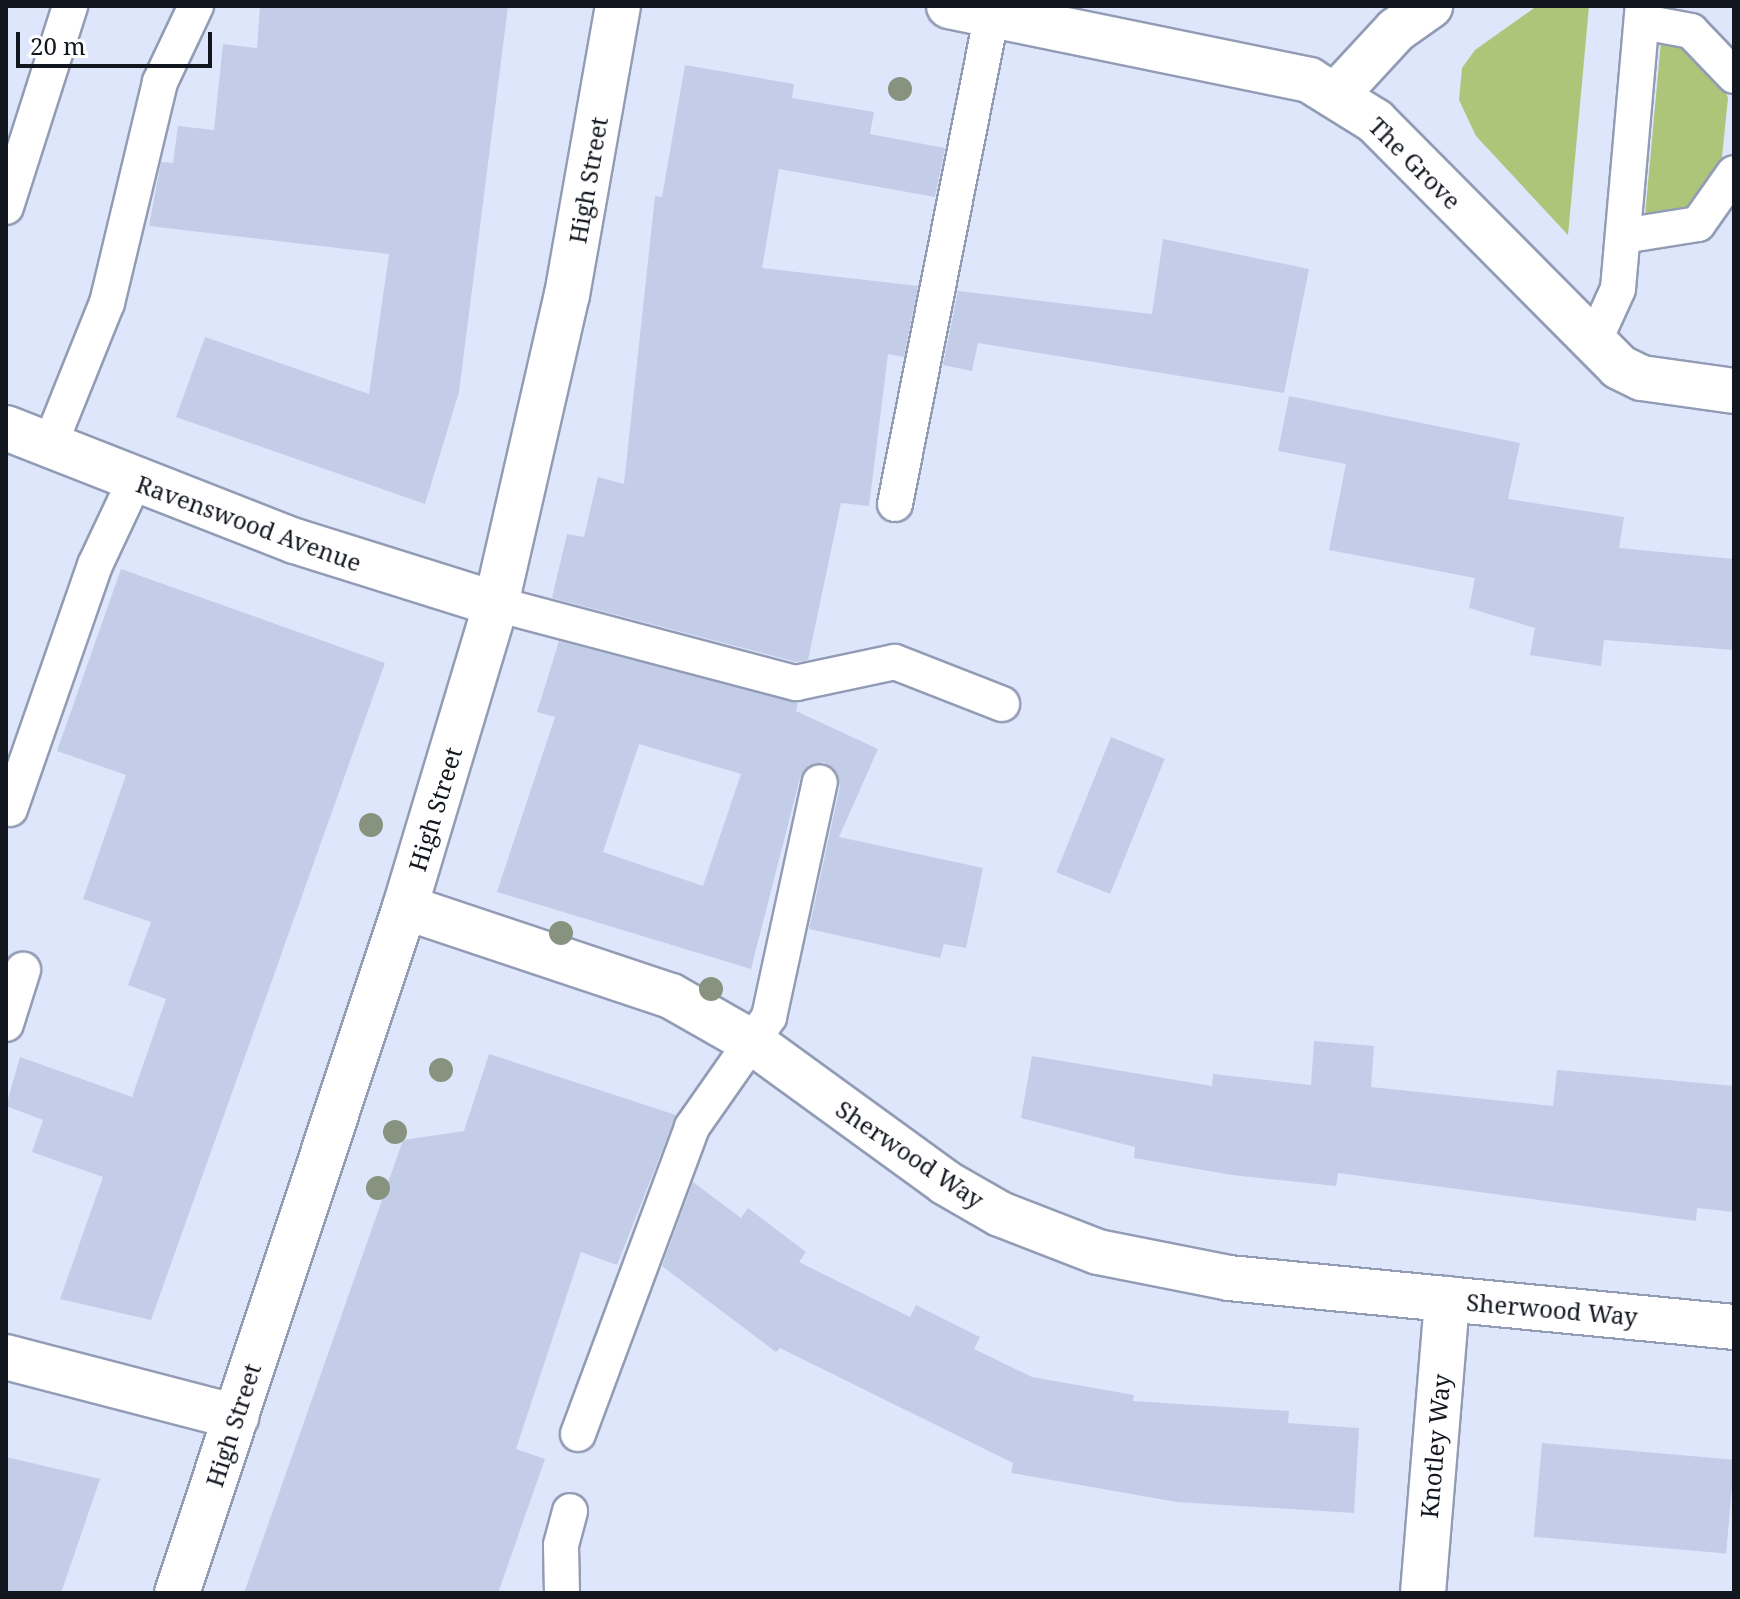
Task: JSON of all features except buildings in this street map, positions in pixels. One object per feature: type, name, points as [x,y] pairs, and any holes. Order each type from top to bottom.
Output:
[{"type":"main road","name":"High Street","points":[[177,1593],[405,907],[496,604],[567,295],[618,6]]},
{"type":"main road","name":"The Grove","points":[[949,6],[1016,13],[1285,73],[1336,95],[1375,121],[1593,344],[1642,378],[1734,391]]},
{"type":"main road","points":[[1336,95],[1396,30],[1430,6]]},
{"type":"main road","name":"Ravenswood Avenue","points":[[6,428],[134,482],[496,604]]},
{"type":"main road","name":"Sherwood Way","points":[[405,907],[619,975],[755,1044],[946,1183],[1050,1236],[1159,1268],[1734,1327]]},
{"type":"main road","name":"Knotley Way","points":[[1423,1593],[1447,1299]]},
{"type":"main road","points":[[6,1357],[236,1417]]},
{"type":"lane","points":[[6,207],[70,6]]},
{"type":"lane","points":[[49,447],[107,303],[160,82],[196,6]]},
{"type":"lane","points":[[895,504],[1016,13]]},
{"type":"lane","points":[[1593,344],[1618,289],[1643,14],[1691,31],[1734,76]]},
{"type":"lane","points":[[1623,236],[1698,224],[1734,173]]},
{"type":"lane","points":[[10,809],[95,565],[134,482]]},
{"type":"lane","points":[[496,604],[796,683],[863,663],[895,662],[1002,704]]},
{"type":"lane","points":[[578,1434],[692,1127],[755,1044],[769,1017],[820,782]]},
{"type":"lane","points":[[6,1024],[23,970]]},
{"type":"lane","points":[[562,1593],[561,1545],[570,1511]]},
{"type":"green space","points":[[1537,6],[1589,6],[1568,235],[1476,136],[1459,100],[1462,68],[1475,50]]},
{"type":"green space","points":[[1661,41],[1695,52],[1722,81],[1728,98],[1721,167],[1702,200],[1682,212],[1645,216]]}]
